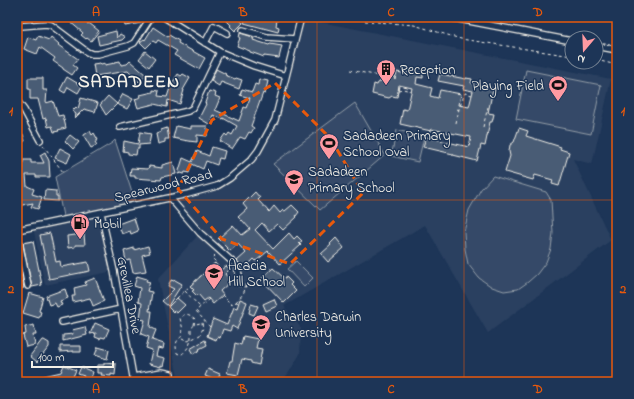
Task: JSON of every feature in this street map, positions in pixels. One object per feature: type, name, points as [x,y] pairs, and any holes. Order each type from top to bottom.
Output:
[{"type":"street","points":[[21,26],[51,25],[87,52],[98,54],[134,43],[151,17]]},
{"type":"street","points":[[164,17],[220,52],[254,66],[286,76]]},
{"type":"street","name":"Spearwood Road","points":[[17,232],[170,198],[217,186],[230,178],[251,160],[258,151],[274,120],[301,17]]},
{"type":"street","points":[[448,17],[564,39]]},
{"type":"street","points":[[205,43],[214,26],[227,33]]},
{"type":"street","points":[[243,30],[267,37],[295,39]]},
{"type":"street","points":[[604,48],[617,50]]},
{"type":"street","points":[[120,127],[188,111],[193,108],[220,52]]},
{"type":"street","points":[[17,101],[24,110],[40,140]]},
{"type":"street","points":[[170,198],[200,233],[237,266],[239,276]]},
{"type":"street","name":"Grevillea Drive","points":[[101,213],[110,252],[134,380]]},
{"type":"street","points":[[17,232],[28,286]]},
{"type":"street","points":[[62,322],[121,309]]},
{"type":"street","points":[[134,380],[162,372],[171,374]]},
{"type":"path","points":[[365,21],[414,25],[461,39],[564,55]]},
{"type":"path","points":[[604,62],[617,64]]},
{"type":"path","points":[[350,70],[379,76]]},
{"type":"path","points":[[398,90],[403,89],[411,91]]},
{"type":"path","points":[[456,123],[465,93],[472,95]]},
{"type":"path","points":[[483,127],[488,107]]},
{"type":"path","points":[[456,109],[462,110]]},
{"type":"path","points":[[40,140],[63,172]]},
{"type":"path","points":[[177,298],[216,262],[212,258],[220,250]]},
{"type":"path","points":[[246,287],[239,276],[252,264],[255,263],[264,265],[271,269]]},
{"type":"path","points":[[233,282],[243,288],[249,286]]},
{"type":"path","points":[[222,295],[232,305],[243,294],[246,287]]},
{"type":"path","points":[[185,291],[200,307]]},
{"type":"path","points":[[209,298],[196,311],[210,327]]},
{"type":"path","points":[[186,314],[192,316],[195,319],[191,330],[190,344],[181,355],[177,353],[176,345],[177,341],[181,337],[183,326],[180,318],[186,314]]},
{"type":"path","points":[[194,325],[204,320]]},
{"type":"path","points":[[181,337],[188,342],[200,334],[204,328],[202,322]]},
{"type":"highlighted area","points":[[275,83],[330,138],[363,193],[290,264],[222,239],[178,189],[212,120]]},
{"type":"shaded area","points":[[300,18],[611,79],[592,164],[573,159],[611,240],[488,333],[425,225],[284,306],[301,328],[300,354],[288,374],[280,382],[179,382],[158,279],[200,233],[170,198],[217,186],[251,160],[275,120]]},
{"type":"shaded area","name":"Playing Field","points":[[526,70],[601,85],[591,134],[516,119]]},
{"type":"shaded area","name":"Sadadeen Primary School Oval","points":[[355,103],[385,155],[320,210],[273,164]]},
{"type":"shaded area","points":[[397,130],[424,137],[418,162],[391,156]]},
{"type":"shaded area","points":[[115,140],[136,205],[64,221],[55,177]]},
{"type":"shaded area","points":[[493,176],[546,192],[551,200],[553,233],[551,249],[546,262],[537,274],[518,289],[504,291],[492,287],[479,278],[468,264],[464,232],[469,210],[481,189]]},
{"type":"shaded area","points":[[99,218],[110,252],[114,271],[45,285],[33,227],[64,221]]},
{"type":"shaded area","points":[[296,261],[313,278],[304,287],[287,269]]},
{"type":"building","points":[[61,17],[79,17],[99,31],[91,41],[81,35],[83,33],[69,21]]},
{"type":"building","points":[[126,17],[139,17],[141,23],[125,26],[124,22],[127,21]]},
{"type":"building","points":[[223,17],[237,17],[243,23],[235,31]]},
{"type":"building","points":[[248,17],[264,17],[277,20],[276,26],[279,27],[278,32],[244,23]]},
{"type":"building","points":[[153,27],[168,37],[169,35],[179,41],[178,43],[205,58],[199,69],[174,55],[177,51],[158,40],[156,43],[153,41],[146,48],[140,42],[144,39],[145,40]]},
{"type":"building","points":[[116,31],[117,38],[120,34],[125,37],[122,40],[99,45],[97,36]]},
{"type":"building","points":[[240,33],[253,37],[253,40],[269,45],[282,46],[279,58],[264,57],[237,46]]},
{"type":"building","points":[[38,36],[49,40],[51,37],[59,44],[58,45],[78,59],[73,65],[77,68],[72,75],[53,61],[55,58],[40,47],[37,54],[24,49],[28,37],[36,40]]},
{"type":"building","points":[[145,51],[155,59],[149,67],[139,59]]},
{"type":"building","points":[[120,61],[121,65],[127,64],[130,61],[146,75],[139,82],[128,71],[95,76],[93,64],[105,63],[105,65]]},
{"type":"building","points":[[216,69],[226,74],[225,75],[242,80],[239,89],[221,82],[219,86],[211,81]]},
{"type":"building","points":[[407,70],[423,74],[423,78],[417,77],[416,84],[432,88],[430,96],[438,98],[440,90],[461,94],[459,105],[469,107],[473,91],[463,89],[464,86],[438,81],[440,74],[472,79],[471,83],[493,89],[488,113],[494,114],[492,122],[490,122],[485,146],[481,145],[477,161],[423,147],[426,137],[469,147],[471,137],[431,129],[431,131],[400,124],[403,109],[407,110],[412,88],[399,85],[397,97],[392,96],[389,98],[372,94],[374,84],[377,85],[392,74],[395,79],[397,72],[407,74]]},
{"type":"building","points":[[178,74],[181,76],[183,74],[190,78],[183,90],[180,104],[168,100],[167,107],[154,104],[138,108],[135,99],[141,97],[140,95],[153,92],[153,90],[159,91],[158,96],[167,97],[171,85]]},
{"type":"building","points":[[67,77],[82,86],[78,93],[68,87],[65,93],[60,90]]},
{"type":"building","points":[[28,78],[43,78],[43,90],[47,90],[46,103],[53,101],[58,116],[63,115],[66,128],[54,132],[52,126],[48,127],[46,118],[43,119],[38,99],[30,99]]},
{"type":"building","points":[[259,79],[268,81],[265,94],[263,93],[251,126],[254,128],[251,133],[249,132],[245,139],[240,137],[232,149],[220,141],[225,134],[227,136],[229,133],[232,135],[237,126],[223,118],[213,115],[209,124],[199,118],[206,104],[209,91],[216,93],[215,96],[220,98],[215,110],[239,121],[244,107],[246,108],[250,98],[240,95],[242,89],[252,92],[255,84],[258,85]]},
{"type":"building","points":[[123,94],[133,99],[127,109],[117,104]]},
{"type":"building","points":[[108,96],[117,104],[106,115],[100,105]]},
{"type":"building","points":[[81,98],[98,103],[95,112],[84,109],[75,118],[76,114],[72,111],[76,107],[78,109]]},
{"type":"building","points":[[176,126],[191,129],[191,126],[207,126],[207,136],[197,135],[197,142],[173,138]]},
{"type":"building","points":[[167,128],[169,139],[165,139],[165,142],[158,144],[156,134]]},
{"type":"building","points":[[519,128],[528,131],[526,136],[561,147],[560,149],[569,152],[559,186],[552,184],[553,180],[535,175],[533,180],[505,172],[510,156],[510,145],[514,142]]},
{"type":"building","points":[[90,131],[92,135],[94,133],[98,140],[95,142],[97,145],[91,148],[84,136]]},
{"type":"building","points":[[140,132],[151,134],[149,144],[139,145],[136,155],[128,154],[128,152],[123,151],[124,141],[138,144]]},
{"type":"building","points":[[23,134],[25,141],[20,143],[23,152],[20,152],[22,158],[17,160],[17,136]]},
{"type":"building","points":[[70,135],[79,142],[73,149],[65,141]]},
{"type":"building","points":[[212,147],[225,151],[223,159],[219,158],[217,165],[206,161],[203,169],[192,164],[189,173],[185,172],[184,174],[178,174],[183,158],[192,162],[197,151],[209,156]]},
{"type":"building","points":[[60,148],[71,154],[67,163],[55,158]]},
{"type":"building","points":[[45,152],[49,161],[50,177],[26,175],[27,186],[34,189],[32,194],[42,197],[38,209],[31,207],[33,203],[17,206],[18,171],[19,169],[23,169],[23,160],[31,160],[31,163],[44,163],[40,155]]},
{"type":"building","points":[[173,162],[176,174],[162,177],[161,180],[135,178],[135,176],[130,176],[131,168],[148,169],[149,166],[162,168],[162,165]]},
{"type":"building","points":[[45,190],[56,191],[58,201],[44,200]]},
{"type":"building","name":"Sadadeen Primary School","points":[[255,192],[260,198],[258,200],[269,212],[274,206],[280,213],[292,205],[299,212],[296,216],[297,217],[283,230],[277,224],[269,231],[262,223],[255,230],[273,249],[289,233],[294,239],[297,236],[302,241],[299,243],[301,245],[280,264],[268,251],[256,261],[254,259],[246,267],[241,266],[237,261],[246,253],[238,244],[230,251],[218,239],[233,225],[242,235],[250,229],[238,217],[247,209],[243,204]]},
{"type":"building","points":[[134,218],[138,231],[131,234],[130,231],[122,234],[118,224]]},
{"type":"building","points":[[50,233],[56,262],[60,261],[61,267],[88,262],[90,271],[49,279],[40,235]]},
{"type":"building","points":[[84,234],[85,245],[75,245],[75,247],[68,248],[67,236]]},
{"type":"building","points":[[336,238],[344,248],[328,262],[321,254]]},
{"type":"building","points":[[33,241],[42,285],[32,287],[23,243]]},
{"type":"building","points":[[148,246],[150,253],[142,255],[146,271],[133,273],[130,260],[126,261],[124,251]]},
{"type":"building","points":[[17,254],[24,288],[17,289]]},
{"type":"building","name":"Acacia Hill School","points":[[215,263],[221,270],[226,266],[230,269],[225,274],[230,282],[220,291],[223,295],[213,304],[208,298],[204,301],[198,294],[197,296],[192,291],[194,290],[190,286]]},
{"type":"building","points":[[273,268],[292,283],[290,285],[296,291],[284,303],[261,279]]},
{"type":"building","points":[[137,276],[147,279],[146,281],[150,282],[147,291],[152,292],[149,311],[152,311],[150,327],[156,330],[152,340],[164,344],[163,349],[158,348],[156,356],[165,358],[163,366],[161,365],[161,367],[149,364],[152,350],[146,348],[149,337],[141,334],[145,320],[140,319],[142,303],[138,302],[140,288],[134,286]]},
{"type":"building","points":[[95,278],[104,301],[93,306],[90,298],[73,302],[72,296],[75,296],[74,288],[86,285],[85,282]]},
{"type":"building","points":[[171,280],[175,280],[182,284],[168,306],[162,301],[174,289],[168,286]]},
{"type":"building","points":[[65,289],[68,298],[60,301],[62,305],[57,307],[55,303],[49,305],[46,296]]},
{"type":"building","points":[[29,293],[43,297],[39,311],[41,312],[39,318],[23,313]]},
{"type":"building","points":[[177,298],[185,305],[177,313],[174,311],[173,312],[168,307]]},
{"type":"building","points":[[240,299],[247,302],[237,329],[232,326],[230,331],[223,329],[220,338],[217,337],[216,340],[207,336],[213,319],[227,325],[234,307],[237,308]]},
{"type":"building","points":[[274,299],[277,306],[266,311],[263,304]]},
{"type":"building","points":[[251,304],[258,306],[254,315],[249,313]]},
{"type":"building","points":[[95,323],[109,329],[105,338],[101,337],[100,339],[95,337],[96,333],[90,334]]},
{"type":"building","points":[[34,325],[36,335],[33,335],[35,345],[26,347],[23,335],[26,334],[25,327]]},
{"type":"building","points":[[85,327],[87,335],[63,341],[63,335],[73,334],[72,330]]},
{"type":"building","points":[[243,336],[258,339],[256,348],[262,349],[259,365],[242,359],[238,375],[227,373],[230,361],[232,361],[235,343],[241,345]]},
{"type":"building","points":[[42,340],[49,343],[49,347],[37,362],[30,356]]},
{"type":"building","points":[[205,340],[207,345],[193,354],[190,349]]},
{"type":"building","points":[[60,346],[81,346],[81,352],[60,352]]},
{"type":"building","points":[[98,347],[109,350],[107,359],[95,355]]},
{"type":"building","points":[[104,363],[116,364],[115,375],[101,375],[102,373],[97,373],[97,365],[104,365]]},
{"type":"building","points":[[64,365],[76,370],[71,381],[58,375],[59,382],[45,382],[44,376],[61,372]]},
{"type":"building","points":[[81,367],[93,372],[90,381],[83,378],[84,376],[78,374]]},
{"type":"building","points":[[208,369],[220,374],[217,381],[205,376]]},
{"type":"building","points":[[162,376],[175,378],[176,382],[157,382],[156,379]]},
{"type":"place","name":"Reception","points":[[386,86]]},
{"type":"place","name":"Playing Field","points":[[558,102]]},
{"type":"place","name":"Sadadeen Primary School Oval","points":[[329,160]]},
{"type":"place","name":"Sadadeen Primary School","points":[[294,196]]},
{"type":"place","name":"Mobil","points":[[80,240]]},
{"type":"place","name":"Acacia Hill School","points":[[214,290]]},
{"type":"place","name":"Charles Darwin University","points":[[261,341]]},
{"type":"district","name":"SADADEEN","points":[[129,81]]}]
